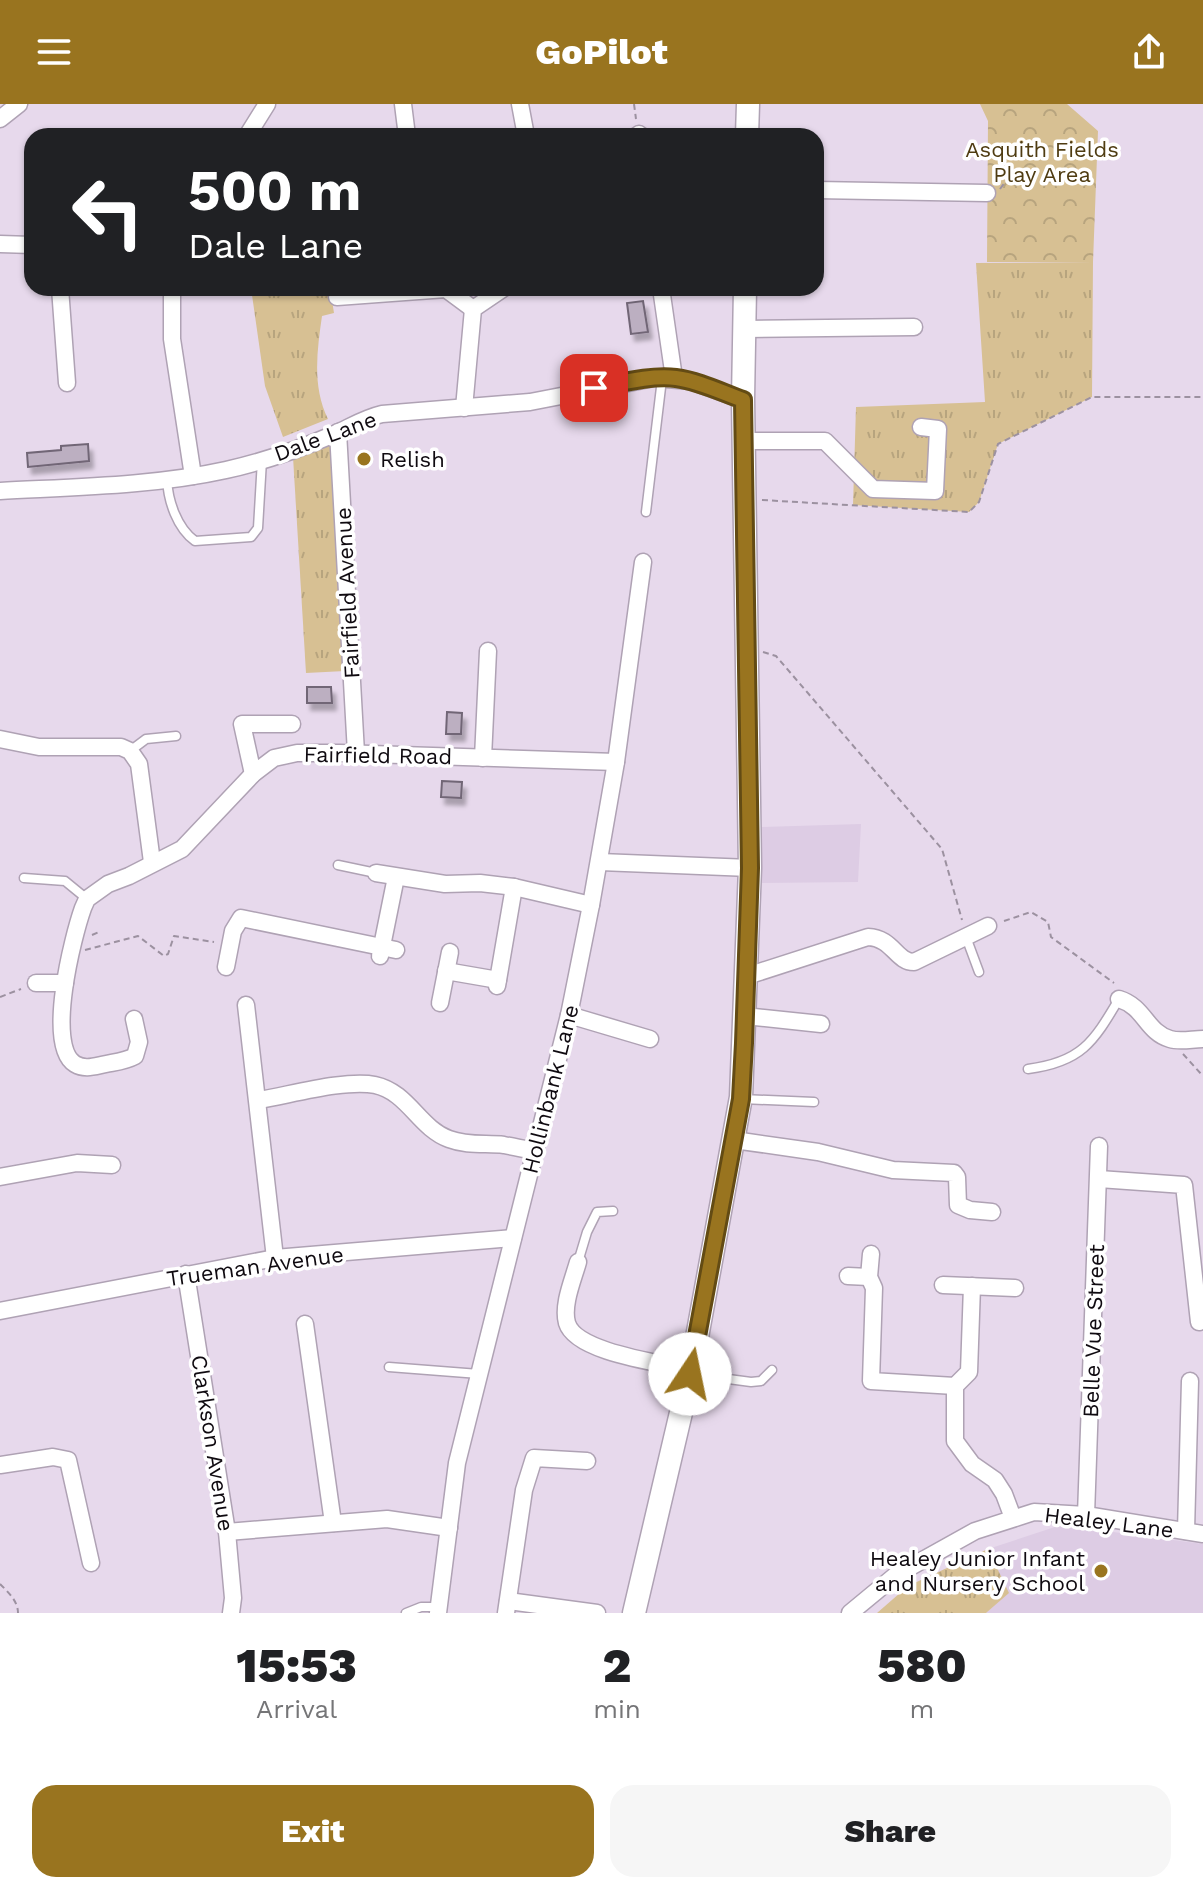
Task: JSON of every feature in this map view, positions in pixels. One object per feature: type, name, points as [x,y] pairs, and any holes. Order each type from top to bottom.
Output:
[{"type":"main road","points":[[747,128],[748,104]]},
{"type":"main road","points":[[634,1613],[691,1372],[741,1099],[750,868],[743,400],[745,296]]},
{"type":"street","points":[[0,119],[19,104]]},
{"type":"street","points":[[252,128],[267,104]]},
{"type":"street","points":[[403,104],[406,128]]},
{"type":"street","points":[[520,104],[524,128]]},
{"type":"street","points":[[824,190],[987,193]]},
{"type":"street","points":[[0,244],[24,245]]},
{"type":"street","points":[[61,296],[67,383]]},
{"type":"street","points":[[172,296],[172,339],[193,476]]},
{"type":"street","points":[[337,297],[347,296]]},
{"type":"street","points":[[455,296],[473,309]]},
{"type":"street","points":[[473,309],[492,296]]},
{"type":"street","points":[[662,296],[668,378]]},
{"type":"street","points":[[464,408],[473,309]]},
{"type":"street","points":[[745,329],[914,327]]},
{"type":"street","name":"Dale Lane","points":[[0,491],[193,476],[228,470],[262,459],[338,432],[360,419],[382,414],[530,402],[564,393],[668,378],[691,381],[743,400]]},
{"type":"street","points":[[744,441],[825,441],[873,489],[935,491],[938,429],[921,427]]},
{"type":"street","name":"Fairfield Avenue","points":[[338,432],[356,753]]},
{"type":"street","name":"Hollinbank Lane","points":[[439,1610],[457,1463],[569,1015],[600,862],[643,562]]},
{"type":"street","points":[[483,758],[488,651]]},
{"type":"street","points":[[253,774],[242,724],[292,724]]},
{"type":"street","points":[[0,739],[39,747],[111,746],[130,751],[139,764],[152,862]]},
{"type":"street","name":"Fairfield Road","points":[[87,899],[108,884],[182,849],[253,774],[274,758],[297,753],[356,753],[616,762]]},
{"type":"street","points":[[600,862],[750,868]]},
{"type":"street","points":[[376,873],[445,884],[480,883],[514,887],[591,905]]},
{"type":"street","points":[[226,967],[233,931],[241,918],[386,951],[396,877]]},
{"type":"street","points":[[446,971],[497,983],[514,887]]},
{"type":"street","points":[[87,899],[79,918],[61,1001],[68,1057],[86,1068],[135,1056],[139,1042],[134,1019]]},
{"type":"street","points":[[747,976],[868,937],[883,940],[907,962],[914,962],[988,926]]},
{"type":"street","points":[[440,1003],[450,952]]},
{"type":"street","points":[[36,983],[65,983]]},
{"type":"street","points":[[1119,999],[1132,1003],[1154,1031],[1168,1039],[1203,1039]]},
{"type":"street","points":[[246,1005],[275,1258]]},
{"type":"street","points":[[569,1015],[650,1039]]},
{"type":"street","points":[[745,1016],[821,1024]]},
{"type":"street","points":[[259,1100],[353,1084],[376,1085],[395,1093],[428,1128],[450,1140],[535,1151]]},
{"type":"street","points":[[734,1140],[818,1152],[893,1170],[954,1173],[957,1177],[958,1205],[970,1210],[992,1212]]},
{"type":"street","name":"Belle Vue Street","points":[[1086,1515],[1099,1146]]},
{"type":"street","points":[[0,1177],[77,1163],[112,1165]]},
{"type":"street","points":[[1099,1179],[1184,1185],[1199,1322]]},
{"type":"street","name":"Trueman Avenue","points":[[0,1311],[275,1258],[513,1238]]},
{"type":"street","points":[[871,1254],[869,1277],[874,1288],[871,1381],[955,1386]]},
{"type":"street","points":[[578,1262],[566,1310],[567,1325],[577,1339],[597,1348],[691,1372]]},
{"type":"street","name":"Clarkson Avenue","points":[[186,1274],[227,1532],[233,1598],[231,1613]]},
{"type":"street","points":[[848,1276],[869,1277]]},
{"type":"street","points":[[943,1285],[1015,1288]]},
{"type":"street","points":[[972,1286],[969,1372],[955,1386],[955,1441],[972,1464],[995,1480],[1013,1518]]},
{"type":"street","points":[[305,1324],[333,1523]]},
{"type":"street","points":[[1190,1381],[1194,1533]]},
{"type":"street","points":[[0,1465],[53,1457],[68,1460],[91,1563]]},
{"type":"street","points":[[587,1461],[534,1458],[524,1490],[507,1607],[597,1613]]},
{"type":"street","name":"Healey Lane","points":[[850,1613],[896,1575],[975,1531],[1034,1512],[1086,1515],[1194,1533]]},
{"type":"street","points":[[227,1532],[387,1519],[449,1528]]},
{"type":"lane","points":[[646,512],[668,378]]},
{"type":"lane","points":[[167,478],[170,501],[186,534],[195,541],[251,537],[258,528],[262,459]]},
{"type":"lane","points":[[130,751],[146,739],[176,736]]},
{"type":"lane","points":[[338,865],[376,873]]},
{"type":"lane","points":[[24,878],[65,881],[87,899]]},
{"type":"lane","points":[[966,937],[979,972]]},
{"type":"lane","points":[[1028,1069],[1070,1060],[1100,1030],[1119,999]]},
{"type":"lane","points":[[741,1099],[814,1102]]},
{"type":"lane","points":[[578,1262],[597,1212],[613,1211]]},
{"type":"lane","points":[[389,1367],[479,1374]]},
{"type":"lane","points":[[691,1372],[751,1382],[761,1381],[772,1370]]},
{"type":"lane","points":[[406,1613],[421,1607],[439,1610]]},
{"type":"path","points":[[987,193],[1003,188],[1012,173],[1025,170]]},
{"type":"path","points":[[745,499],[969,512],[979,502],[998,444],[1092,397],[1203,397]]},
{"type":"path","points":[[747,646],[776,656],[942,849],[962,920]]},
{"type":"path","points":[[988,926],[1031,912],[1048,922],[1051,937],[1120,987],[1119,999]]},
{"type":"path","points":[[72,951],[83,951],[138,936],[164,956],[178,934],[230,946]]},
{"type":"path","points":[[0,997],[36,983]]},
{"type":"path","points":[[1168,1039],[1203,1076]]},
{"type":"path","points":[[0,1584],[18,1607],[18,1613]]},
{"type":"shaded area","points":[[861,824],[858,882],[762,883],[762,827]]},
{"type":"shaded area","name":"Healey Junior Infant and Nursery School","points":[[1061,1525],[1203,1544],[1203,1613],[986,1613],[1008,1593],[988,1549]]},
{"type":"green space","name":"Asquith Fields Play Area","points":[[980,104],[1067,104],[1098,131],[1093,262],[987,262],[988,121]]},
{"type":"green space","points":[[1093,262],[1092,397],[998,444],[979,502],[969,512],[853,505],[856,407],[985,402],[976,263]]},
{"type":"green space","points":[[252,296],[331,296],[334,313],[322,316],[317,369],[320,394],[328,419],[283,437],[265,386]]},
{"type":"green space","points":[[326,444],[332,446],[345,671],[306,673],[293,457]]},
{"type":"green space","points":[[988,1549],[1009,1593],[986,1613],[877,1613],[908,1586]]},
{"type":"building","points":[[643,301],[648,332],[631,334],[627,303]]},
{"type":"building","points":[[88,444],[89,461],[28,467],[27,453]]},
{"type":"building","points":[[307,687],[331,687],[332,703],[307,703]]},
{"type":"building","points":[[447,712],[462,713],[461,734],[446,734]]},
{"type":"building","points":[[442,781],[462,782],[461,798],[441,797]]},
{"type":"place","name":"Relish","points":[[364,459]]},
{"type":"place","name":"Healey Junior Infant and Nursery School","points":[[1101,1571]]},
{"type":"route","points":[[594,388],[654,378],[674,378],[743,400],[750,868],[741,1099],[690,1374]]}]
